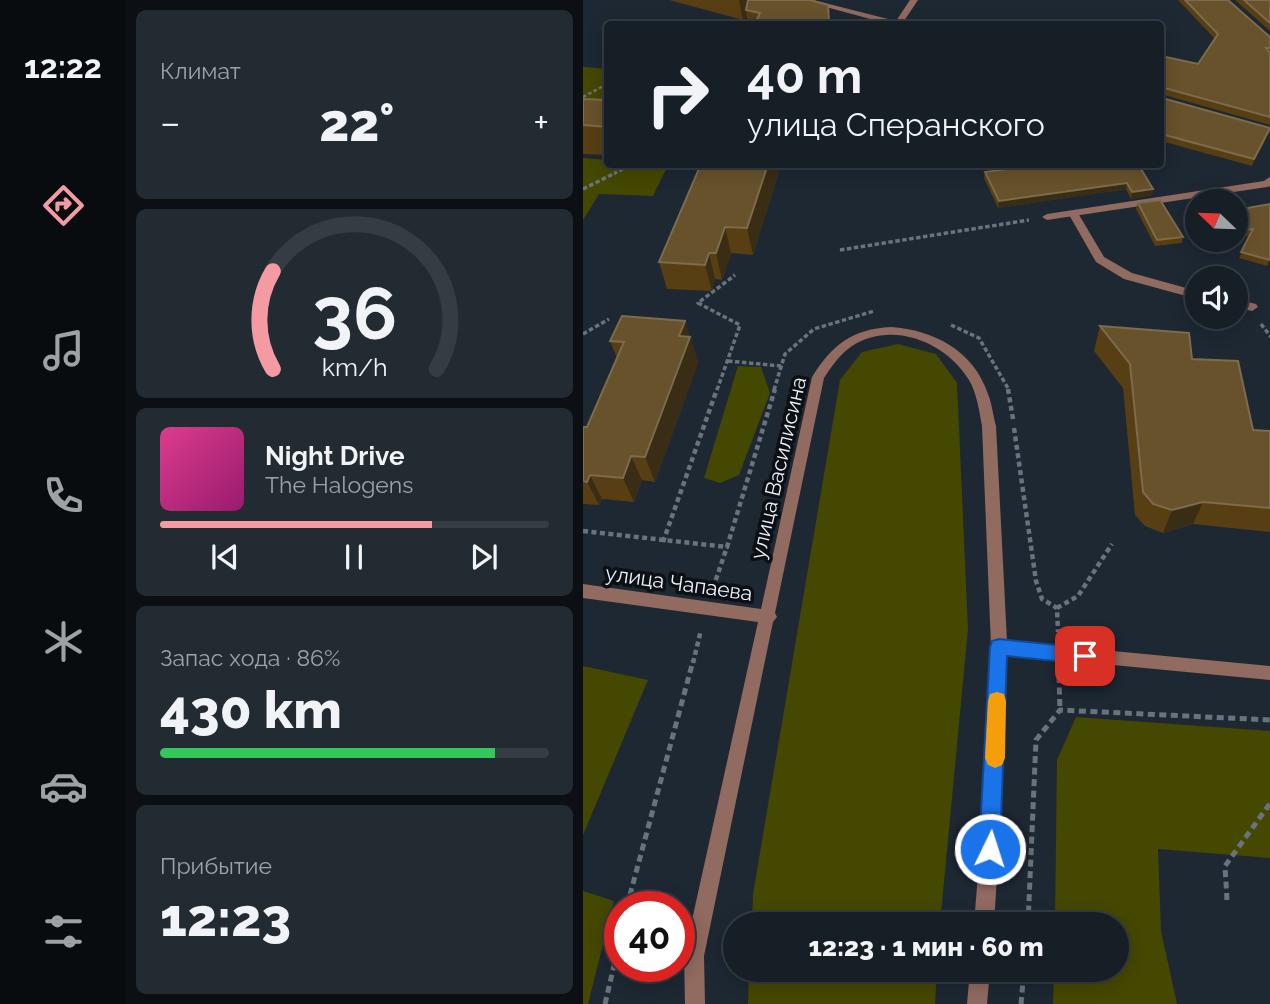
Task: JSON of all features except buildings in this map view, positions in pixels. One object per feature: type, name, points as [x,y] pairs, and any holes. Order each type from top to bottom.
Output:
[{"type":"street","points":[[804,0],[885,21]]},
{"type":"street","points":[[899,21],[914,0]]},
{"type":"street","points":[[1047,217],[1267,184],[1270,179]]},
{"type":"street","points":[[1073,213],[1100,259],[1128,276],[1185,292]]},
{"type":"street","points":[[1248,306],[1252,307]]},
{"type":"street","name":"улица Василисина","points":[[695,1004],[694,956],[741,731],[769,617],[818,377],[842,346],[881,331],[905,331],[928,337],[948,348],[965,366],[981,390],[988,426],[999,647],[994,798],[985,912]]},
{"type":"street","name":"улица Чапаева","points":[[583,591],[769,617]]},
{"type":"street","points":[[999,647],[1270,673]]},
{"type":"street","points":[[977,1004],[979,982]]},
{"type":"path","points":[[583,97],[604,86]]},
{"type":"path","points":[[583,188],[625,168]]},
{"type":"path","points":[[840,250],[1047,217]]},
{"type":"path","points":[[663,542],[740,325],[698,303],[735,275]]},
{"type":"path","points":[[630,891],[647,820],[686,691],[706,609],[785,354],[814,329],[868,311],[881,312]]},
{"type":"path","points":[[583,334],[609,318]]},
{"type":"path","points":[[944,322],[979,338],[1008,386],[1036,580],[1042,599],[1057,608]]},
{"type":"path","points":[[728,361],[781,366]]},
{"type":"path","points":[[583,531],[727,547]]},
{"type":"path","points":[[1057,608],[1078,596],[1112,544]]},
{"type":"path","points":[[1029,912],[1036,740],[1060,710],[1057,608]]},
{"type":"path","points":[[1060,710],[1270,720]]},
{"type":"path","points":[[1226,900],[1225,866],[1270,802]]},
{"type":"path","points":[[605,1004],[610,982]]},
{"type":"path","points":[[1021,1004],[1023,982]]},
{"type":"shaded area","points":[[583,67],[604,69],[604,106],[583,105]]},
{"type":"shaded area","points":[[583,158],[604,160],[604,168],[667,168],[653,196],[599,194],[583,220]]},
{"type":"shaded area","points":[[898,344],[936,354],[957,383],[968,629],[941,912],[752,912],[753,894],[840,380],[862,352]]},
{"type":"shaded area","points":[[738,366],[761,367],[770,393],[739,475],[720,483],[704,478]]},
{"type":"shaded area","points":[[583,666],[648,680],[583,835]]},
{"type":"shaded area","points":[[1076,717],[1270,731],[1270,858],[1158,849],[1161,931],[1177,1004],[1053,1004],[1054,982],[1129,982],[1129,912],[1055,912],[1057,760]]},
{"type":"shaded area","points":[[583,891],[604,898],[604,941],[588,1004],[583,1004]]},
{"type":"shaded area","points":[[749,982],[936,982],[935,1004],[748,1004]]},
{"type":"slow traffic","points":[[995,758],[997,701]]},
{"type":"route","points":[[990,849],[999,647],[1085,656]]}]
